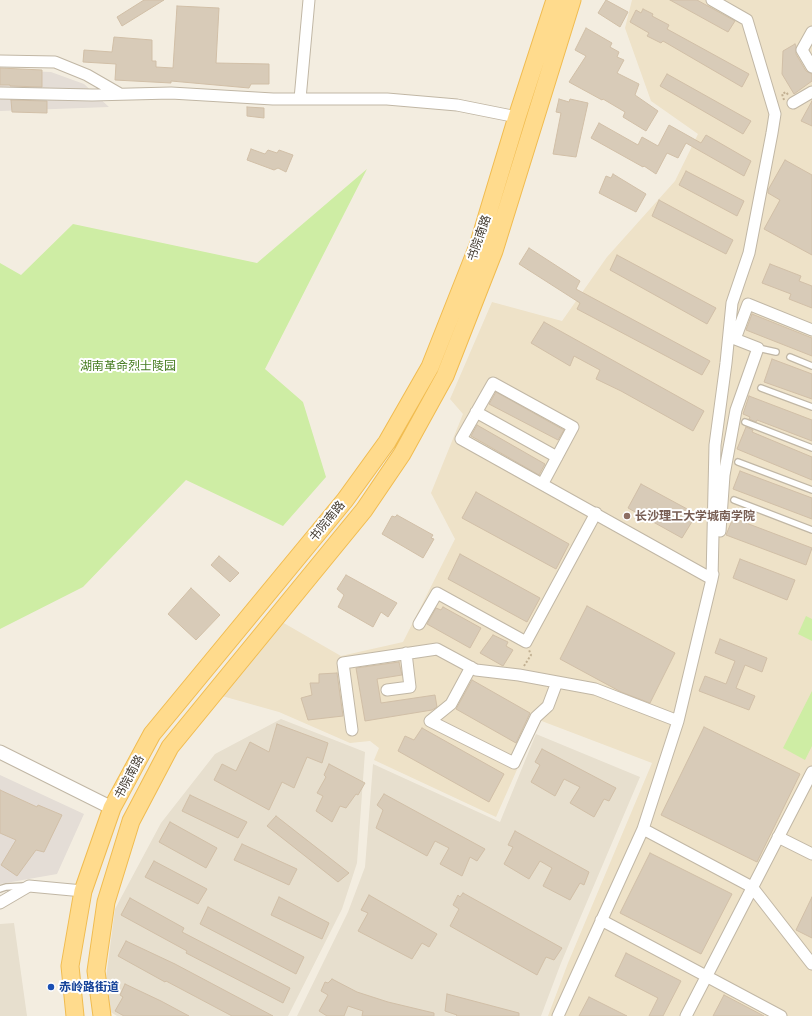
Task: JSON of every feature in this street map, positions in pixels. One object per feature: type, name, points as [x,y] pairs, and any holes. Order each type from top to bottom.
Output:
[{"type":"main road","name":"书院南路","points":[[75,1016],[70,966],[84,890],[112,808],[152,734],[345,500],[391,435],[430,367],[478,246],[517,116],[556,0]]},
{"type":"main road","name":"书院南路","points":[[102,1016],[96,970],[106,902],[131,820],[170,747],[368,504],[402,454],[446,376],[494,251],[572,0]]},
{"type":"street","points":[[300,99],[310,0]]},
{"type":"street","points":[[712,0],[747,20],[775,114],[749,253],[732,303],[715,445],[712,579]]},
{"type":"street","points":[[812,32],[802,50],[812,67]]},
{"type":"street","points":[[0,61],[55,62],[87,75],[120,94]]},
{"type":"street","points":[[793,103],[812,92]]},
{"type":"street","points":[[0,93],[170,93],[273,99],[387,99],[457,105],[517,116]]},
{"type":"street","points":[[558,1016],[643,829],[678,721],[712,579],[720,535],[724,475],[736,410],[758,348],[735,339],[748,304],[812,330]]},
{"type":"street","points":[[542,483],[573,427],[493,383],[461,438],[712,579]]},
{"type":"street","points":[[476,412],[557,457]]},
{"type":"street","points":[[419,624],[437,593],[526,642],[596,513]]},
{"type":"street","points":[[352,730],[343,663],[437,649],[476,670],[595,689],[678,721]]},
{"type":"street","points":[[387,690],[410,687],[406,653]]},
{"type":"street","points":[[471,667],[451,704],[430,721],[514,763],[536,716],[548,706],[557,682]]},
{"type":"street","points":[[0,752],[112,808]]},
{"type":"street","points":[[686,1016],[812,772]]},
{"type":"street","points":[[643,829],[752,887],[812,964]]},
{"type":"street","points":[[778,837],[812,854]]},
{"type":"street","points":[[0,903],[29,886],[84,890]]},
{"type":"street","points":[[601,920],[781,1016]]},
{"type":"lane","points":[[758,348],[776,352]]},
{"type":"lane","points":[[790,357],[812,366]]},
{"type":"lane","points":[[761,388],[812,407]]},
{"type":"lane","points":[[745,422],[812,448]]},
{"type":"lane","points":[[738,462],[812,490]]},
{"type":"lane","points":[[734,500],[812,530]]},
{"type":"lane","points":[[0,889],[6,887],[29,886]]},
{"type":"path","points":[[519,676],[531,654],[526,642]]},
{"type":"shaded area","name":"长沙理工大学城南学院","points":[[632,0],[812,0],[812,1016],[548,1016],[568,963],[652,763],[539,720],[496,817],[374,760],[379,748],[370,741],[350,743],[279,712],[222,696],[282,622],[341,656],[403,642],[455,539],[431,493],[463,414],[450,399],[492,302],[562,321],[607,257],[675,181],[698,134],[651,101],[625,28]]},
{"type":"shaded area","points":[[0,70],[51,72],[84,84],[109,107],[0,111]]},
{"type":"shaded area","points":[[281,719],[365,752],[357,863],[342,909],[288,1016],[117,1016],[109,1011],[106,978],[115,909],[161,823],[215,754]]},
{"type":"shaded area","points":[[536,734],[640,777],[561,963],[541,1016],[297,1016],[348,912],[365,867],[373,764],[500,822]]},
{"type":"shaded area","points":[[0,775],[84,814],[57,874],[0,884]]},
{"type":"shaded area","points":[[14,923],[27,1016],[0,1016],[0,924]]},
{"type":"green space","name":"湖南革命烈士陵园","points":[[367,169],[265,369],[303,402],[326,477],[283,526],[186,480],[83,587],[0,629],[0,263],[21,275],[73,224],[257,263]]},
{"type":"green space","points":[[806,616],[812,619],[812,641],[798,634]]},
{"type":"green space","points":[[812,691],[812,746],[805,760],[783,748]]},
{"type":"building","points":[[144,0],[164,0],[122,26],[117,17]]},
{"type":"building","points":[[606,0],[628,12],[620,27],[598,13]]},
{"type":"building","points":[[670,0],[697,0],[735,21],[728,32]]},
{"type":"building","points":[[177,6],[219,8],[216,63],[269,64],[269,84],[251,84],[249,88],[171,81],[171,83],[115,80],[116,64],[83,62],[84,50],[112,52],[114,37],[152,40],[152,61],[156,61],[156,67],[173,68]]},
{"type":"building","points":[[643,9],[653,14],[652,16],[669,25],[667,29],[749,74],[742,87],[663,41],[661,43],[647,36],[649,33],[630,22],[636,10],[641,13]]},
{"type":"building","points":[[586,28],[612,43],[610,47],[619,52],[617,57],[624,60],[617,73],[639,84],[635,95],[658,111],[646,131],[623,117],[625,112],[569,82],[586,56],[575,50]]},
{"type":"building","points":[[795,44],[796,54],[806,71],[812,74],[812,81],[794,94],[782,74],[783,51]]},
{"type":"building","points":[[0,68],[42,70],[42,87],[0,85]]},
{"type":"building","points":[[667,74],[751,121],[743,134],[660,86]]},
{"type":"building","points":[[559,99],[569,102],[570,99],[588,103],[576,157],[553,154],[561,113],[556,112]]},
{"type":"building","points":[[11,100],[47,101],[47,113],[12,112]]},
{"type":"building","points":[[812,101],[812,126],[801,121]]},
{"type":"building","points":[[247,107],[264,108],[264,118],[247,116]]},
{"type":"building","points":[[599,123],[638,145],[642,137],[658,146],[669,125],[701,143],[706,135],[751,161],[744,176],[686,143],[678,158],[667,153],[656,174],[591,138]]},
{"type":"building","points":[[251,149],[265,154],[268,150],[277,153],[279,150],[293,155],[286,172],[278,168],[274,170],[247,160]]},
{"type":"building","points":[[785,160],[812,175],[812,255],[764,229],[780,200],[768,193],[768,190]]},
{"type":"building","points":[[686,171],[744,201],[737,216],[679,185]]},
{"type":"building","points":[[613,174],[646,194],[636,212],[599,193],[606,176],[611,178]]},
{"type":"building","points":[[659,200],[733,240],[726,254],[652,216]]},
{"type":"building","points":[[529,248],[580,281],[576,289],[710,361],[702,375],[577,309],[580,303],[519,264]]},
{"type":"building","points":[[617,255],[716,308],[707,324],[610,270]]},
{"type":"building","points":[[770,264],[801,276],[799,281],[812,286],[812,308],[789,299],[791,294],[762,283]]},
{"type":"building","points":[[752,314],[812,338],[812,356],[746,330]]},
{"type":"building","points":[[544,322],[704,411],[693,431],[621,391],[596,379],[600,370],[574,356],[570,366],[531,343]]},
{"type":"building","points":[[772,359],[812,374],[812,399],[764,382]]},
{"type":"building","points":[[496,392],[564,430],[558,440],[489,404]]},
{"type":"building","points":[[749,396],[812,420],[812,441],[757,420],[756,422],[749,419],[750,417],[743,414]]},
{"type":"building","points":[[477,425],[545,464],[539,475],[471,436]]},
{"type":"building","points":[[746,427],[753,430],[752,432],[812,457],[812,480],[737,449]]},
{"type":"building","points":[[740,471],[812,498],[812,519],[733,489]]},
{"type":"building","points":[[641,484],[689,510],[686,516],[693,520],[682,538],[628,508]]},
{"type":"building","points":[[476,492],[569,544],[556,569],[462,518]]},
{"type":"building","points":[[397,515],[433,535],[431,538],[434,539],[423,558],[382,534],[392,516],[395,517]]},
{"type":"building","points":[[733,518],[812,548],[806,565],[726,535]]},
{"type":"building","points":[[460,554],[540,598],[527,622],[448,579]]},
{"type":"building","points":[[219,556],[239,573],[230,582],[211,565]]},
{"type":"building","points":[[740,559],[795,580],[787,600],[733,578]]},
{"type":"building","points":[[346,575],[397,603],[388,617],[381,612],[373,627],[338,607],[344,595],[337,589]]},
{"type":"building","points":[[191,588],[220,615],[196,640],[168,614]]},
{"type":"building","points":[[587,606],[675,653],[650,703],[621,692],[560,659]]},
{"type":"building","points":[[443,607],[481,628],[470,648],[427,624],[436,608],[441,610]]},
{"type":"building","points":[[493,635],[508,642],[506,646],[513,650],[503,666],[480,653]]},
{"type":"building","points":[[720,639],[767,658],[762,672],[745,665],[736,688],[755,696],[749,710],[699,691],[705,676],[726,684],[735,661],[715,653]]},
{"type":"building","points":[[399,662],[402,675],[377,679],[381,703],[435,695],[437,707],[432,710],[365,721],[356,668]]},
{"type":"building","points":[[337,673],[343,716],[308,720],[301,698],[312,695],[310,683],[319,683],[319,674]]},
{"type":"building","points":[[472,680],[530,713],[516,743],[456,709]]},
{"type":"building","points":[[277,724],[328,743],[322,763],[307,757],[294,788],[282,782],[269,810],[214,780],[222,764],[236,771],[250,742],[269,752]]},
{"type":"building","points":[[704,727],[800,774],[757,862],[661,815]]},
{"type":"building","points":[[422,728],[504,774],[489,802],[398,751],[405,736],[414,740]]},
{"type":"building","points":[[542,749],[616,788],[609,801],[604,799],[594,817],[570,803],[580,787],[564,779],[555,796],[531,782],[540,765],[535,762]]},
{"type":"building","points":[[329,764],[365,783],[358,795],[356,794],[346,808],[340,806],[332,822],[316,811],[323,796],[317,793],[326,777],[324,775]]},
{"type":"building","points":[[0,790],[37,807],[38,805],[62,815],[44,852],[36,850],[17,876],[1,865],[16,840],[0,833]]},
{"type":"building","points":[[384,794],[485,849],[477,861],[470,857],[462,876],[440,864],[449,848],[435,841],[427,856],[376,828],[383,810],[377,805]]},
{"type":"building","points":[[190,795],[247,822],[238,838],[182,811]]},
{"type":"building","points":[[276,816],[349,873],[338,882],[267,826]]},
{"type":"building","points":[[170,822],[217,848],[206,868],[159,842]]},
{"type":"building","points":[[515,831],[589,872],[584,885],[580,883],[570,900],[543,886],[552,868],[540,861],[529,879],[504,864],[513,847],[508,845]]},
{"type":"building","points":[[242,844],[297,869],[289,885],[234,860]]},
{"type":"building","points":[[650,853],[732,894],[701,954],[620,913]]},
{"type":"building","points":[[154,861],[207,889],[198,904],[145,877]]},
{"type":"building","points":[[463,893],[562,948],[554,960],[546,957],[537,975],[450,926],[459,909],[453,905],[458,895],[460,897]]},
{"type":"building","points":[[369,895],[437,934],[429,947],[422,943],[412,959],[358,931],[368,913],[361,910]]},
{"type":"building","points":[[279,897],[329,923],[322,939],[271,915]]},
{"type":"building","points":[[812,897],[812,938],[796,930]]},
{"type":"building","points":[[130,898],[184,928],[182,932],[290,988],[283,1003],[186,953],[187,951],[121,915]]},
{"type":"building","points":[[208,907],[304,957],[296,974],[200,924]]},
{"type":"building","points":[[126,941],[175,964],[273,1016],[232,1016],[166,981],[165,982],[118,956]]},
{"type":"building","points":[[626,953],[681,981],[663,1016],[649,1016],[658,998],[615,976]]},
{"type":"building","points":[[332,979],[357,992],[388,1002],[434,1013],[434,1016],[362,1016],[363,1011],[348,1006],[344,1016],[327,1016],[319,1011],[328,995],[321,991],[325,982],[328,983]]},
{"type":"building","points":[[125,984],[189,1016],[124,1016],[115,1011],[123,997],[120,995]]},
{"type":"building","points":[[447,994],[519,1013],[519,1016],[456,1016],[457,1015],[445,1011]]},
{"type":"building","points":[[724,995],[764,1016],[713,1016]]},
{"type":"building","points":[[589,997],[627,1016],[579,1016]]},
{"type":"place","name":"长沙理工大学城南学院","points":[[627,516]]},
{"type":"place","name":"赤岭路街道","points":[[51,987]]}]
